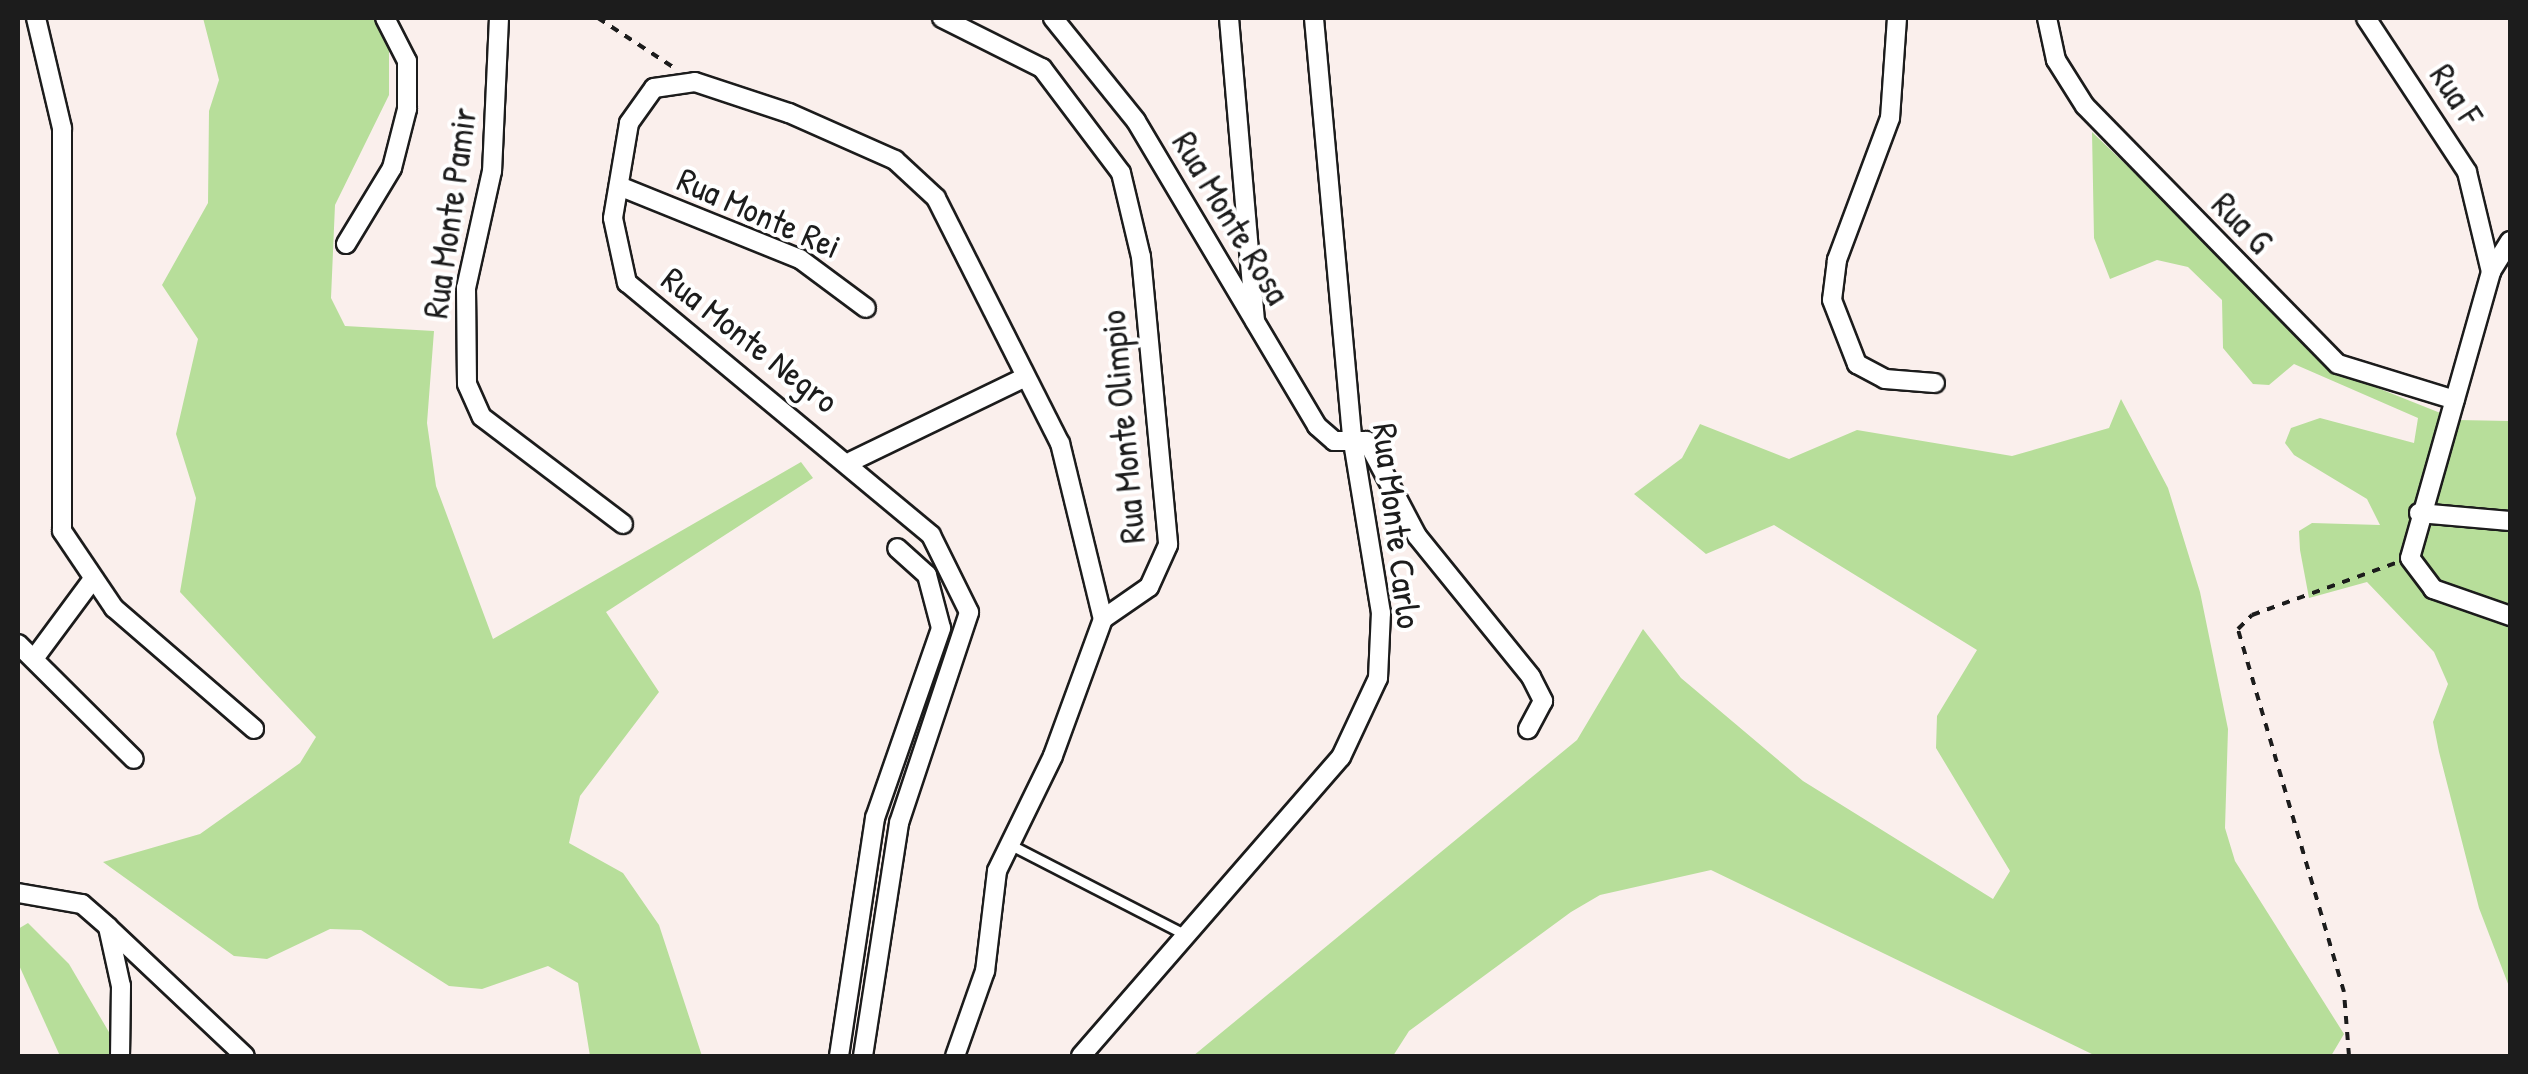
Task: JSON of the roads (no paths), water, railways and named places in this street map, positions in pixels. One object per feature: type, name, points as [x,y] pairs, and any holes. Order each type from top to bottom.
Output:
[{"type":"street","points":[[36,18],[62,128],[62,531],[90,583],[254,729]]},
{"type":"street","points":[[346,244],[392,168],[407,110],[407,61],[384,18]]},
{"type":"street","name":"Rua Monte Pamir","points":[[499,18],[492,171],[466,288],[467,384],[482,417],[623,524]]},
{"type":"street","points":[[942,18],[994,26]]},
{"type":"street","name":"Rua Monte Rosa","points":[[1053,18],[1128,109],[1322,433],[1352,436]]},
{"type":"street","points":[[1228,18],[1255,322]]},
{"type":"street","name":"Rua Monte Carlo","points":[[1080,1056],[1341,756],[1370,703],[1381,613],[1352,436],[1314,18]]},
{"type":"street","points":[[1897,18],[1894,100],[1837,260],[1832,300],[1857,364],[1885,378],[1935,383]]},
{"type":"street","name":"Rua G","points":[[2048,18],[2056,60],[2084,106],[2338,364],[2455,400]]},
{"type":"street","name":"Rua F","points":[[2366,18],[2467,172],[2491,272]]},
{"type":"street","name":"Rua Monte Olimpio","points":[[994,26],[1067,94],[1105,144],[1132,208],[1168,546],[1150,586],[1103,619]]},
{"type":"street","name":"Rua Monte Negro","points":[[863,1056],[899,823],[969,612],[931,535],[852,461],[627,282],[612,238],[638,106],[654,88],[695,82],[789,114],[914,174],[956,225],[1024,378]]},
{"type":"street","name":"Rua Monte Rei","points":[[620,186],[800,259],[866,308]]},
{"type":"street","points":[[2510,241],[2491,272],[2419,512],[2410,558],[2433,589],[2510,616]]},
{"type":"street","points":[[852,461],[1024,378],[1069,468],[1103,619],[1010,845],[956,1056]]},
{"type":"street","points":[[1352,436],[1368,440],[1417,536],[1540,691],[1528,729]]},
{"type":"street","points":[[2419,512],[2510,521]]},
{"type":"street","points":[[839,1056],[875,818],[941,628],[927,575],[897,548]]},
{"type":"street","points":[[36,656],[90,583]]},
{"type":"street","points":[[18,644],[36,656],[134,759]]},
{"type":"street","points":[[18,893],[82,904],[245,1056]]},
{"type":"street","points":[[108,927],[120,986],[120,1056]]},
{"type":"lane","points":[[1010,845],[1184,934]]}]
